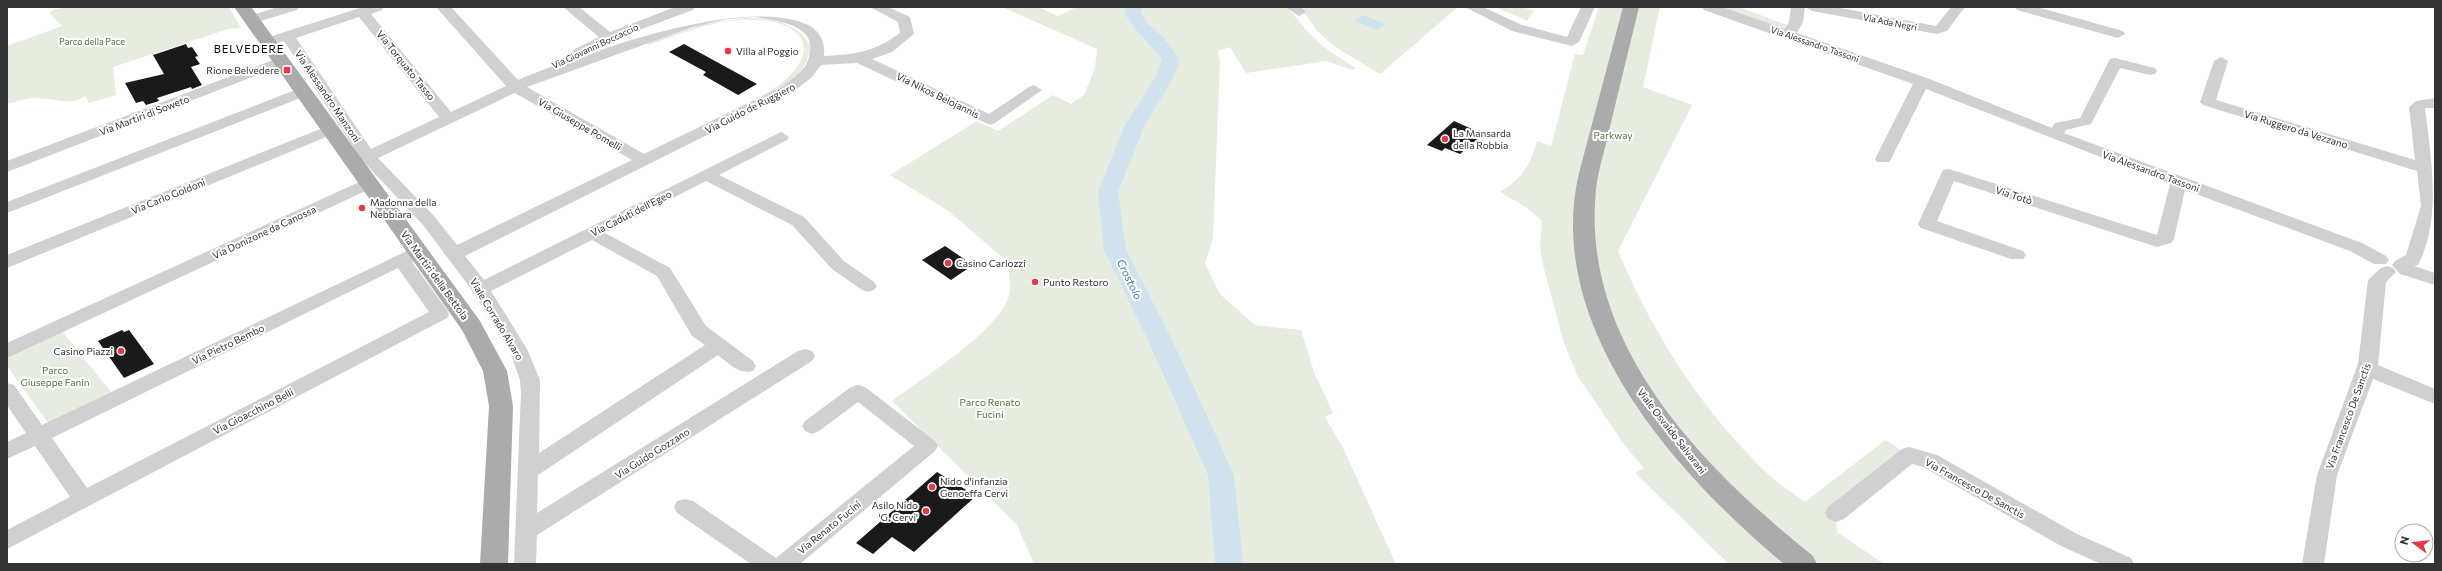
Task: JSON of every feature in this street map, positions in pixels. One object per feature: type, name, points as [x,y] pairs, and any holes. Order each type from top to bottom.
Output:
[{"type":"main road","name":"Viale Osvaldo Salvarani","points":[[1631,7],[1585,193],[1584,242],[1589,277],[1597,305],[1619,356],[1634,382],[1685,451],[1734,503],[1803,564]]},
{"type":"main road","name":"Via Martiri della Bettola","points":[[246,14],[368,183],[409,256],[472,326],[495,371],[498,387],[501,426],[494,564]]},
{"type":"street","points":[[246,14],[292,7]]},
{"type":"street","points":[[267,42],[377,7]]},
{"type":"street","name":"Via Giuseppe Pomelli","points":[[443,7],[521,84],[644,160]]},
{"type":"street","points":[[570,7],[609,38]]},
{"type":"street","name":"Via Giovanni Boccaccio","points":[[368,157],[521,84],[569,57],[662,11],[688,7]]},
{"type":"street","points":[[521,84],[689,24],[718,16],[754,13],[776,7]]},
{"type":"street","name":"Via Nikos Belojannis","points":[[816,61],[859,58],[887,49],[907,34],[906,20],[877,7]]},
{"type":"street","points":[[1472,7],[1517,28],[1572,42],[1588,7]]},
{"type":"street","name":"Via Alessandro Tassoni","points":[[1709,7],[1922,81],[2180,182],[2356,247],[2393,267],[2435,279]]},
{"type":"street","points":[[1789,35],[1796,22],[1798,7]]},
{"type":"street","name":"Via Ada Negri","points":[[1812,7],[1937,30],[1942,28],[1958,7]]},
{"type":"street","points":[[2022,7],[2118,34]]},
{"type":"street","name":"Via Torquato Tasso","points":[[362,12],[449,119]]},
{"type":"street","points":[[754,13],[785,18],[807,28],[816,39],[818,46],[816,61]]},
{"type":"street","name":"Via Alessandro Manzoni","points":[[288,36],[368,157]]},
{"type":"street","name":"Via Nikos Belojannis","points":[[859,58],[990,120],[1034,90]]},
{"type":"street","name":"Via Guido de Ruggiero","points":[[454,254],[788,89],[807,74],[816,61]]},
{"type":"street","name":"Via Ruggero da Vezzano","points":[[2221,61],[2208,102],[2428,176]]},
{"type":"street","name":"Via Martiri di Soweto","points":[[7,167],[281,62]]},
{"type":"street","points":[[2055,134],[2061,126],[2086,121],[2115,62],[2150,71]]},
{"type":"street","points":[[1883,159],[1922,81]]},
{"type":"street","points":[[7,208],[303,92]]},
{"type":"street","points":[[2393,267],[2412,261],[2429,206],[2428,176],[2417,107],[2421,104],[2435,103]]},
{"type":"street","name":"Via Carlo Goldoni","points":[[7,262],[330,130]]},
{"type":"street","name":"Via Caduti dell'Egeo","points":[[481,289],[781,137]]},
{"type":"street","name":"Viale Corrado Alvaro","points":[[368,157],[429,221],[481,289],[518,349],[530,380],[526,531]]},
{"type":"street","name":"Via Totò","points":[[2017,255],[1926,224],[1949,174],[2157,241],[2165,239],[2180,182]]},
{"type":"street","points":[[706,175],[798,221],[838,265],[868,286]]},
{"type":"street","name":"Via Donizone da Canossa","points":[[7,350],[157,277],[368,183]]},
{"type":"street","points":[[592,233],[664,272],[698,331],[746,366]]},
{"type":"street","name":"Via Pietro Bembo","points":[[7,451],[409,256]]},
{"type":"street","name":"Via Gioacchino Belli","points":[[7,540],[440,314],[409,256]]},
{"type":"street","name":"Via Francesco De Sanctis","points":[[2313,564],[2327,475],[2366,368],[2377,280],[2393,267]]},
{"type":"street","points":[[528,471],[718,345]]},
{"type":"street","name":"Via Guido Gozzano","points":[[526,531],[805,356]]},
{"type":"street","points":[[2366,368],[2435,397]]},
{"type":"street","points":[[7,390],[83,499]]},
{"type":"street","name":"Via Renato Fucini","points":[[784,564],[928,446],[858,392],[812,426]]},
{"type":"street","name":"Via Francesco De Sanctis","points":[[1836,512],[1909,455],[1930,461],[2069,540],[2123,564]]},
{"type":"street","points":[[685,507],[768,564]]},
{"type":"street","points":[[524,564],[526,531]]},
{"type":"green space","name":"Parco della Pace","points":[[64,7],[229,7],[241,28],[228,29],[113,67],[116,95],[89,103],[85,96],[74,101],[34,98],[7,104],[7,46],[62,26],[49,12]]},
{"type":"green space","name":"Parco Renato Fucini","points":[[1002,7],[1038,7],[1058,16],[1077,7],[1286,7],[1320,43],[1335,55],[1356,68],[1352,70],[1326,61],[1246,73],[1230,47],[1218,51],[1220,61],[1213,239],[1205,263],[1219,293],[1255,325],[1301,330],[1314,372],[1333,413],[1325,417],[1343,448],[1396,564],[1034,564],[1017,525],[892,401],[974,340],[1000,312],[1008,299],[1010,286],[1008,262],[947,210],[890,175],[977,121],[998,131],[1053,95],[1071,104],[1084,95],[1095,68],[1097,49]]},
{"type":"green space","points":[[1300,7],[1458,7],[1380,74],[1334,46],[1318,32]]},
{"type":"green space","points":[[1495,7],[1522,7],[1534,11],[1527,21]]},
{"type":"green space","name":"Parkway","points":[[1599,7],[1660,7],[1643,87],[1692,105],[1618,251],[1647,313],[1682,371],[1722,425],[1772,478],[1805,502],[1885,440],[1909,455],[1836,513],[1837,532],[1884,564],[1729,564],[1635,473],[1644,468],[1625,446],[1577,375],[1563,340],[1542,261],[1540,245],[1542,221],[1526,207],[1500,192],[1508,187],[1524,171],[1528,165],[1537,141],[1551,146],[1575,54],[1583,55]]},
{"type":"green space","points":[[1721,7],[1739,7],[1787,25],[1786,30]]},
{"type":"green space","points":[[745,18],[773,20],[790,26],[798,31],[810,45],[809,55],[805,64],[795,78],[762,96],[783,82],[796,68],[803,55],[803,43],[796,33],[783,25],[765,21],[728,21],[694,29],[649,45],[647,43],[701,25]]},
{"type":"green space","name":"Parco Giuseppe Fanin","points":[[61,330],[111,392],[48,423],[7,366],[7,354]]},
{"type":"water","points":[[1363,15],[1385,24],[1377,30],[1354,21]]},
{"type":"building","points":[[186,44],[188,48],[192,47],[198,56],[195,57],[200,64],[191,67],[202,85],[157,98],[159,101],[146,105],[143,101],[136,103],[125,83],[164,74],[153,55]]},
{"type":"building","name":"Villa al Poggio","points":[[684,44],[757,84],[738,95],[703,75],[706,72],[669,52]]},
{"type":"building","name":"La Mansarda della Robbia","points":[[1454,121],[1483,134],[1460,154],[1445,148],[1442,151],[1427,145]]},
{"type":"building","name":"Casino Carlozzi","points":[[945,246],[973,265],[951,280],[922,260]]},
{"type":"building","name":"Casino Piazzi","points":[[122,330],[124,332],[129,330],[154,364],[124,378],[98,341]]},
{"type":"building","name":"Asilo Nido 'G. Cervi'","points":[[937,472],[976,496],[914,552],[892,537],[873,554],[856,543]]},
{"type":"waterway","name":"Crostolo","points":[[1134,7],[1132,12],[1140,26],[1158,42],[1171,60],[1165,76],[1134,127],[1108,192],[1115,250],[1161,342],[1221,475],[1229,564]]},
{"type":"place","name":"Villa al Poggio","points":[[728,51]]},
{"type":"place","name":"Rione Belvedere","points":[[287,70]]},
{"type":"place","name":"La Mansarda della Robbia","points":[[1445,139]]},
{"type":"place","name":"Madonna della Nebbiara","points":[[362,208]]},
{"type":"place","name":"Casino Carlozzi","points":[[948,263]]},
{"type":"place","name":"Punto Restoro","points":[[1035,282]]},
{"type":"place","name":"Casino Piazzi","points":[[121,351]]},
{"type":"place","name":"Nido d'infanzia Genoeffa Cervi","points":[[932,487]]},
{"type":"place","name":"Asilo Nido 'G. Cervi'","points":[[926,511]]},
{"type":"district","name":"BELVEDERE","points":[[249,48]]}]
